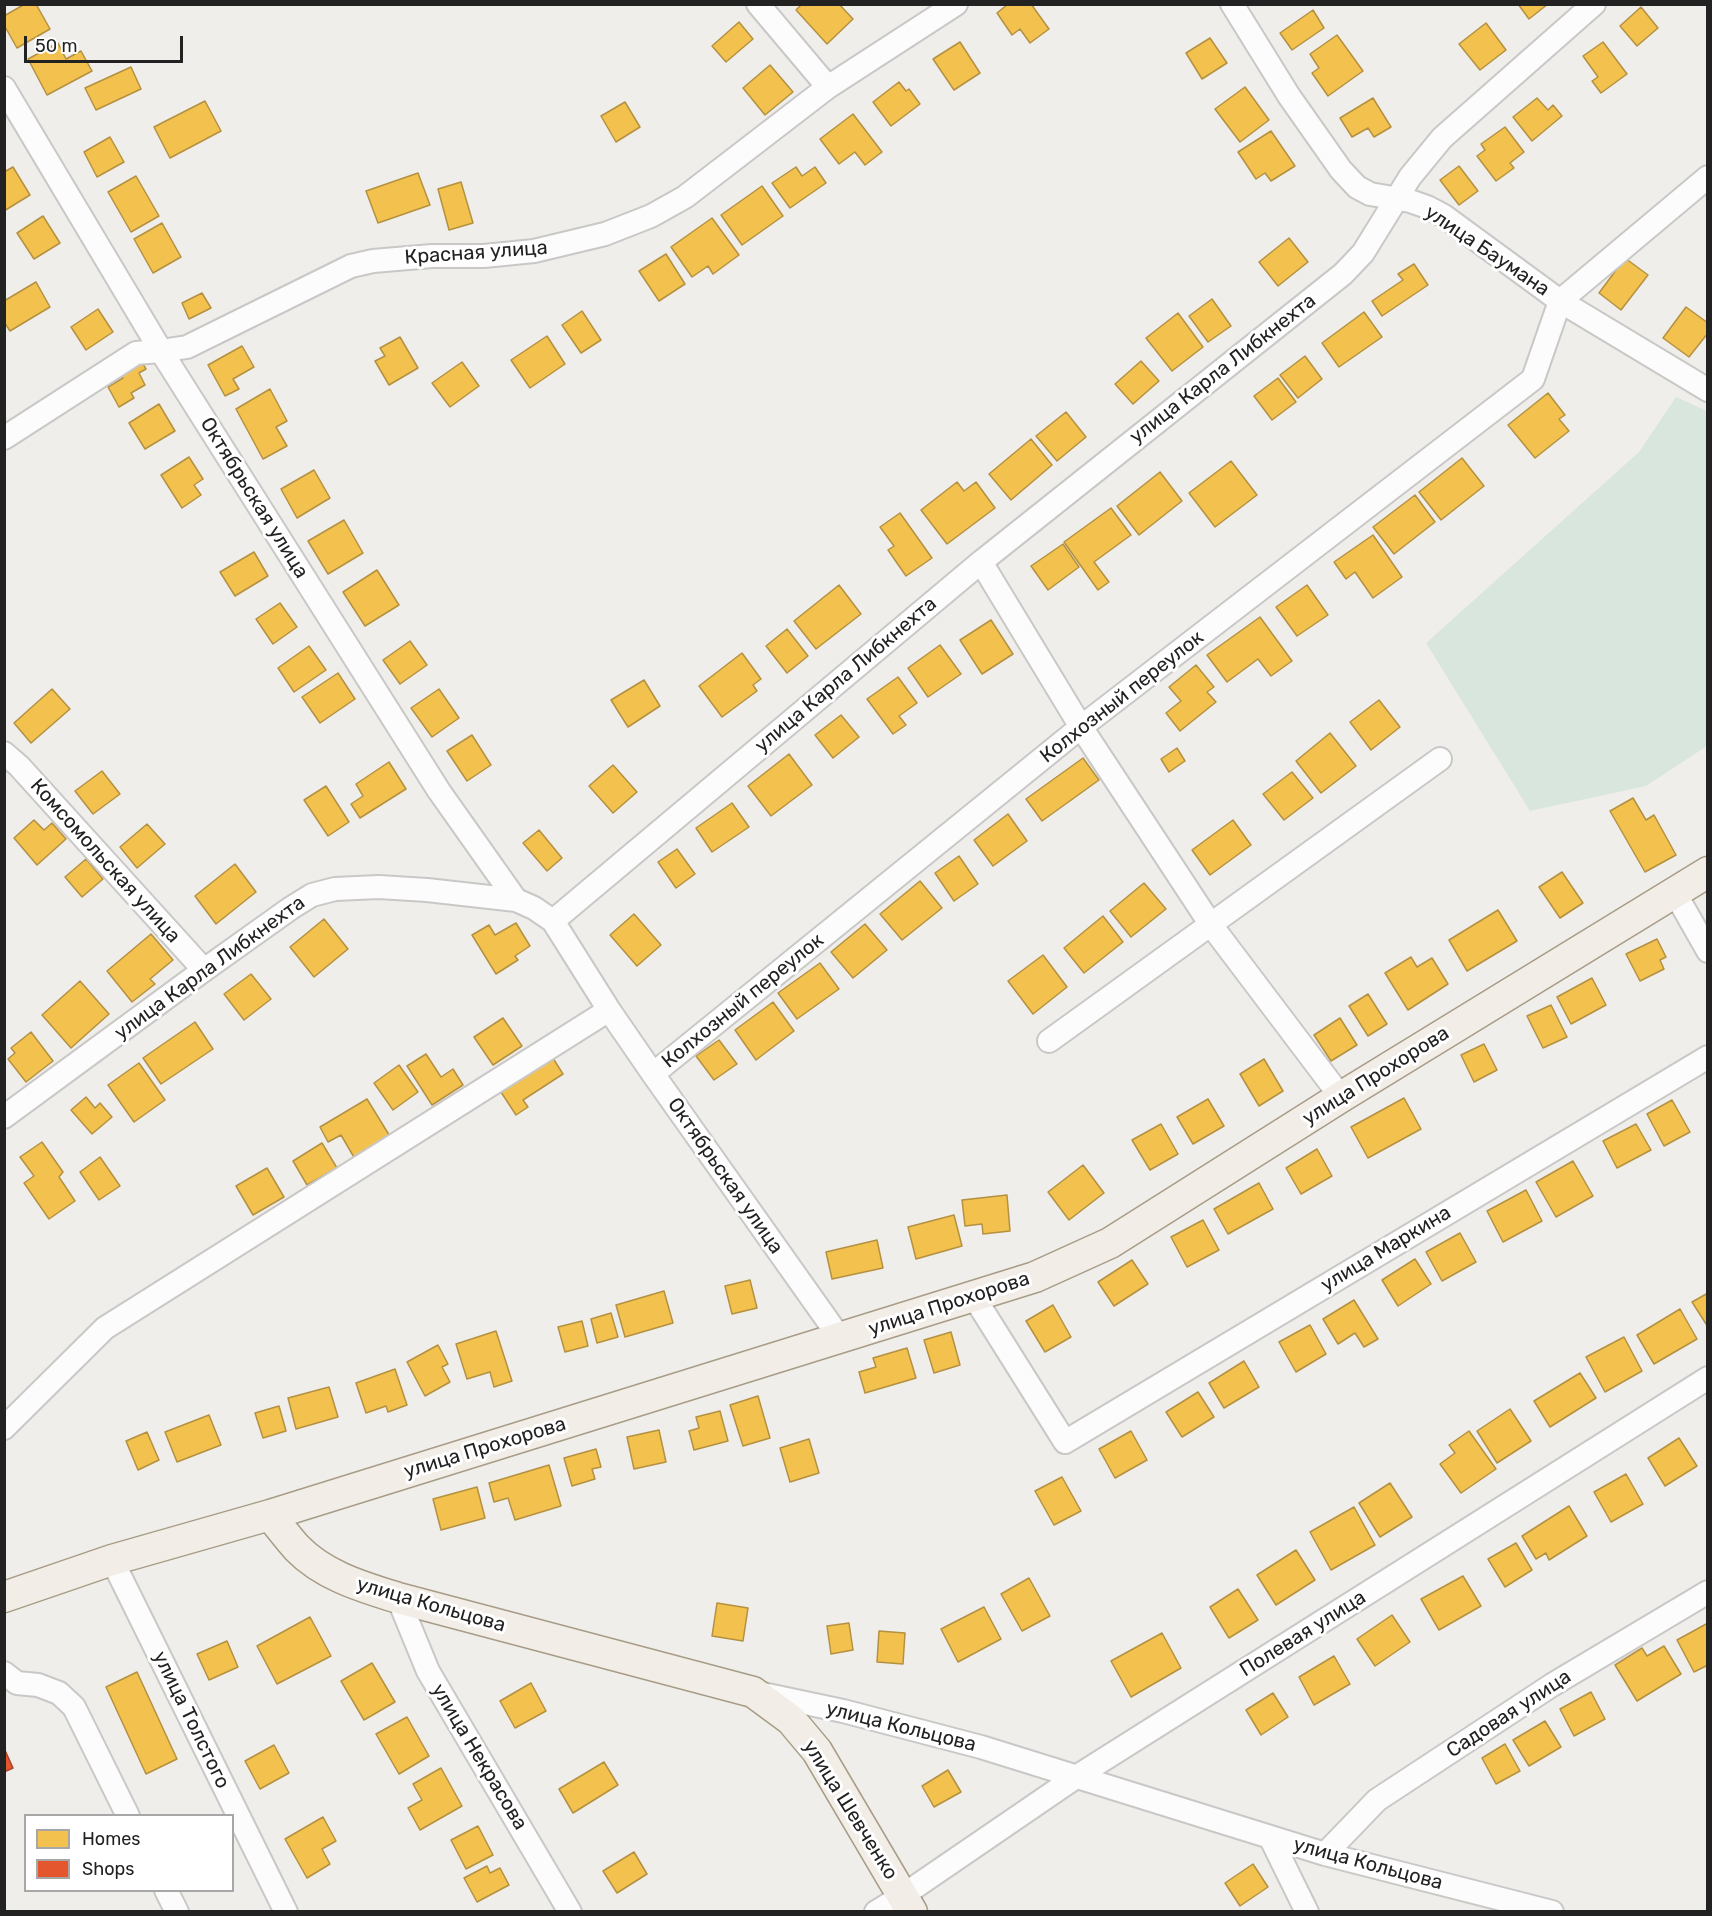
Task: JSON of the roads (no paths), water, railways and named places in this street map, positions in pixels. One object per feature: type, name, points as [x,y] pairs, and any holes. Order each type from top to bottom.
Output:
[{"type":"main road","name":"улица Прохорова","points":[[4,1597],[112,1560],[270,1515],[1035,1277],[1110,1243],[1341,1097],[1707,872]]},
{"type":"main road","name":"улица Кольцова","points":[[270,1515],[298,1550],[322,1568],[353,1584],[753,1692]]},
{"type":"main road","name":"улица Шевченко","points":[[753,1692],[791,1720],[817,1751],[907,1904]]},
{"type":"street","points":[[758,4],[828,87]]},
{"type":"street","name":"Красная улица","points":[[4,438],[136,353],[187,347],[351,266],[373,261],[432,256],[484,256],[534,251],[562,246],[615,231],[651,216],[685,196],[828,87],[956,4]]},
{"type":"street","name":"улица Баумана","points":[[1232,4],[1288,96],[1341,170],[1357,187],[1370,194],[1410,201],[1444,216],[1560,301],[1707,390]]},
{"type":"street","name":"улица Карла Либкнехта","points":[[4,1117],[204,970],[312,895],[335,889],[379,887],[427,890],[516,900],[534,908],[553,921],[981,562],[1343,274],[1363,253],[1395,199],[1442,138],[1594,4]]},
{"type":"street","name":"Октябрьская улица","points":[[4,88],[161,351],[439,791],[516,900]]},
{"type":"street","points":[[1560,301],[1707,177]]},
{"type":"street","name":"Колхозный переулок","points":[[652,1074],[1081,727],[1533,379],[1560,301]]},
{"type":"street","points":[[981,562],[1081,727],[1211,925],[1341,1097]]},
{"type":"street","name":"Комсомольская улица","points":[[4,753],[19,766],[204,970]]},
{"type":"street","points":[[1049,1041],[1440,759]]},
{"type":"street","points":[[1675,893],[1707,951]]},
{"type":"street","name":"Октябрьская улица","points":[[553,921],[652,1074],[840,1338]]},
{"type":"street","points":[[4,1428],[105,1328],[609,1010]]},
{"type":"street","name":"улица Маркина","points":[[974,1297],[1065,1442],[1707,1057]]},
{"type":"street","name":"Полевая улица","points":[[876,1911],[907,1904],[1076,1778],[1707,1378]]},
{"type":"street","name":"улица Толстого","points":[[112,1560],[286,1911]]},
{"type":"street","name":"Садовая улица","points":[[1325,1854],[1377,1800],[1552,1685],[1707,1592]]},
{"type":"street","name":"улица Некрасова","points":[[398,1598],[428,1671],[570,1911]]},
{"type":"street","points":[[4,1673],[17,1683],[38,1685],[59,1693],[74,1707],[128,1814]]},
{"type":"street","name":"улица Кольцова","points":[[753,1692],[866,1717],[981,1747],[1325,1854],[1552,1911]]},
{"type":"street","points":[[1270,1837],[1307,1911]]},
{"type":"street","points":[[167,1892],[177,1911]]}]
